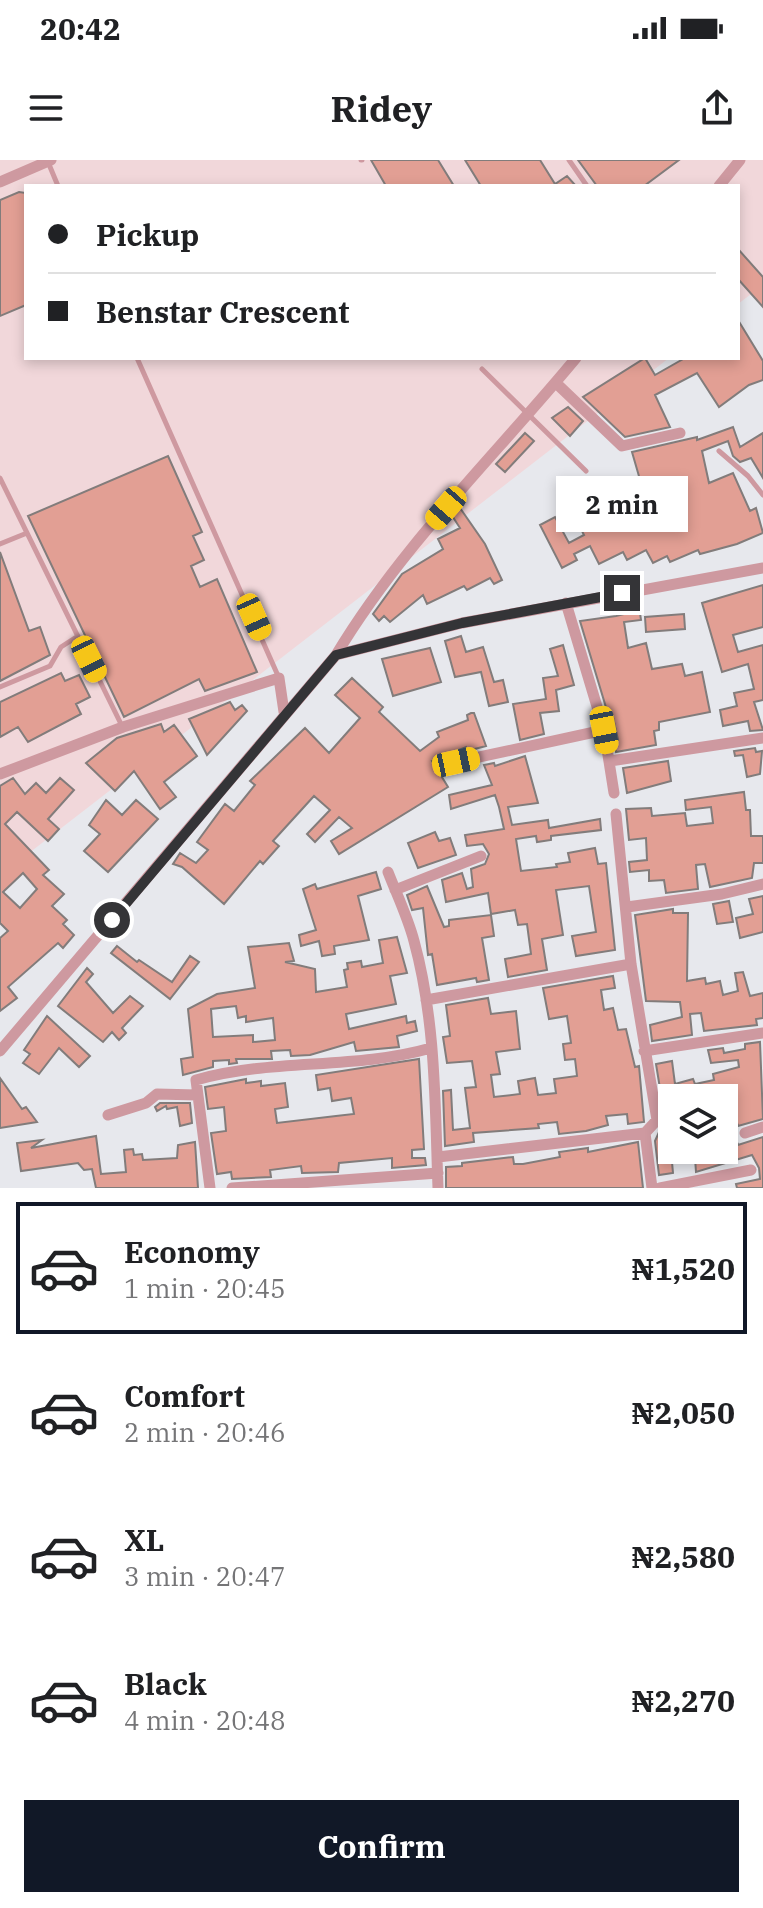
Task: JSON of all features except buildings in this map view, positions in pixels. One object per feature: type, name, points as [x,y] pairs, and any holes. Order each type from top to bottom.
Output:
[{"type":"street","points":[[721,184],[740,160]]},
{"type":"street","points":[[0,182],[49,161]]},
{"type":"street","points":[[0,1051],[284,712],[336,655],[378,589],[574,360]]},
{"type":"street","points":[[556,383],[622,446],[680,433]]},
{"type":"street","points":[[336,655],[462,623],[763,568]]},
{"type":"street","points":[[566,603],[604,730],[614,793]]},
{"type":"street","points":[[0,774],[123,727],[279,678],[284,712]]},
{"type":"street","points":[[456,762],[604,730]]},
{"type":"street","points":[[610,761],[763,738]]},
{"type":"street","points":[[438,1157],[645,1133],[657,1120],[631,964],[616,814]]},
{"type":"street","points":[[395,890],[481,856]]},
{"type":"street","points":[[388,872],[414,941],[426,1000],[438,1188]]},
{"type":"street","points":[[627,907],[722,894],[763,884]]},
{"type":"street","points":[[426,1000],[631,964]]},
{"type":"street","points":[[644,1051],[763,1033]]},
{"type":"street","points":[[210,1188],[196,1082],[267,1068],[376,1061],[431,1048]]},
{"type":"street","points":[[108,1115],[146,1103],[157,1094],[197,1095]]},
{"type":"street","points":[[745,1133],[763,1127]]},
{"type":"street","points":[[645,1133],[652,1188]]},
{"type":"street","points":[[660,1188],[751,1170]]},
{"type":"street","points":[[232,1188],[438,1173]]},
{"type":"lane","points":[[569,160],[586,184]]},
{"type":"lane","points":[[49,161],[57,184]]},
{"type":"lane","points":[[138,360],[279,678]]},
{"type":"lane","points":[[482,369],[586,471]]},
{"type":"lane","points":[[719,451],[748,476],[763,495]]},
{"type":"lane","points":[[0,478],[123,727]]},
{"type":"lane","points":[[0,544],[27,533]]},
{"type":"lane","points":[[0,687],[50,666],[61,647],[78,636]]},
{"type":"shaded area","points":[[0,160],[763,160],[763,285],[740,302],[740,184],[24,184],[24,360],[666,360],[20,860],[0,865]]},
{"type":"route","points":[[112,920],[284,712],[336,655],[462,623],[622,593]]}]
